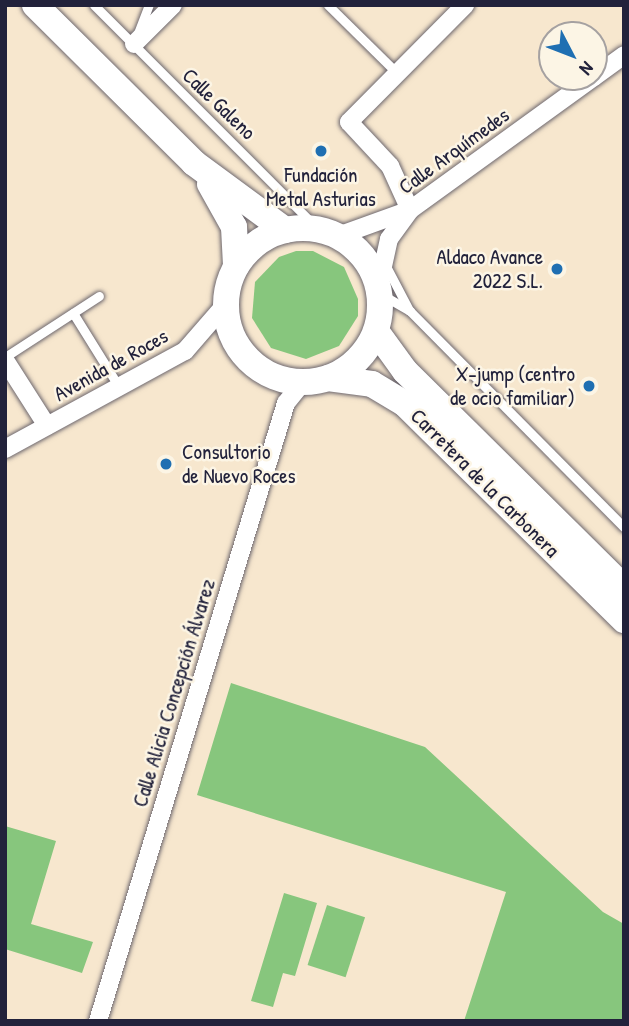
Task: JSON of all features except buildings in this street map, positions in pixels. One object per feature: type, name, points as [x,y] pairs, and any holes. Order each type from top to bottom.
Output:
[{"type":"street","points":[[35,5],[194,163],[285,230]]},
{"type":"street","points":[[134,44],[173,5]]},
{"type":"street","points":[[236,266],[257,243],[285,230],[328,233],[410,210],[390,166],[349,122],[465,5]]},
{"type":"street","name":"Calle Arquímedes","points":[[608,67],[624,55]]},
{"type":"street","name":"Calle Arquímedes","points":[[379,291],[388,239],[410,210],[575,91]]},
{"type":"street","points":[[194,163],[228,210],[236,266],[225,305],[231,335],[248,360],[272,377],[302,383],[328,378],[357,359],[376,331],[379,291],[358,250],[328,233]]},
{"type":"street","name":"Avenida de Roces","points":[[5,449],[200,341],[225,305]]},
{"type":"street","name":"Carretera de la Carbonera","points":[[376,331],[405,371],[624,588]]},
{"type":"street","points":[[5,358],[47,426]]},
{"type":"street","name":"Carretera de la Carbonera","points":[[328,378],[372,384],[405,404],[624,620]]},
{"type":"street","name":"Calle Alicia Concepción Álvarez","points":[[99,1021],[286,403],[302,383]]},
{"type":"lane","name":"Calle Galeno","points":[[94,5],[328,233]]},
{"type":"lane","points":[[134,44],[149,5]]},
{"type":"lane","points":[[328,5],[397,73]]},
{"type":"lane","points":[[384,261],[410,311]]},
{"type":"lane","points":[[379,291],[410,311],[624,527]]},
{"type":"lane","points":[[5,358],[99,296]]},
{"type":"lane","points":[[73,313],[119,387]]},
{"type":"green space","points":[[296,251],[313,251],[344,267],[358,299],[358,316],[339,346],[306,359],[271,348],[252,318],[255,282],[279,257]]},
{"type":"green space","points":[[231,683],[425,747],[603,912],[624,924],[624,1021],[464,1021],[506,892],[197,795]]},
{"type":"green space","points":[[5,826],[56,841],[31,924],[93,942],[82,973],[5,949]]},
{"type":"green space","points":[[284,893],[317,903],[295,976],[283,973],[273,1007],[251,1001]]},
{"type":"green space","points":[[327,905],[365,917],[346,977],[308,965]]},
{"type":"place","name":"Fundación Metal Asturias","points":[[321,151]]},
{"type":"place","name":"Aldaco Avance 2022 S.L.","points":[[557,269]]},
{"type":"place","name":"X-jump (centro de ocio familiar)","points":[[589,386]]},
{"type":"place","name":"Consultorio de Nuevo Roces","points":[[166,464]]}]
